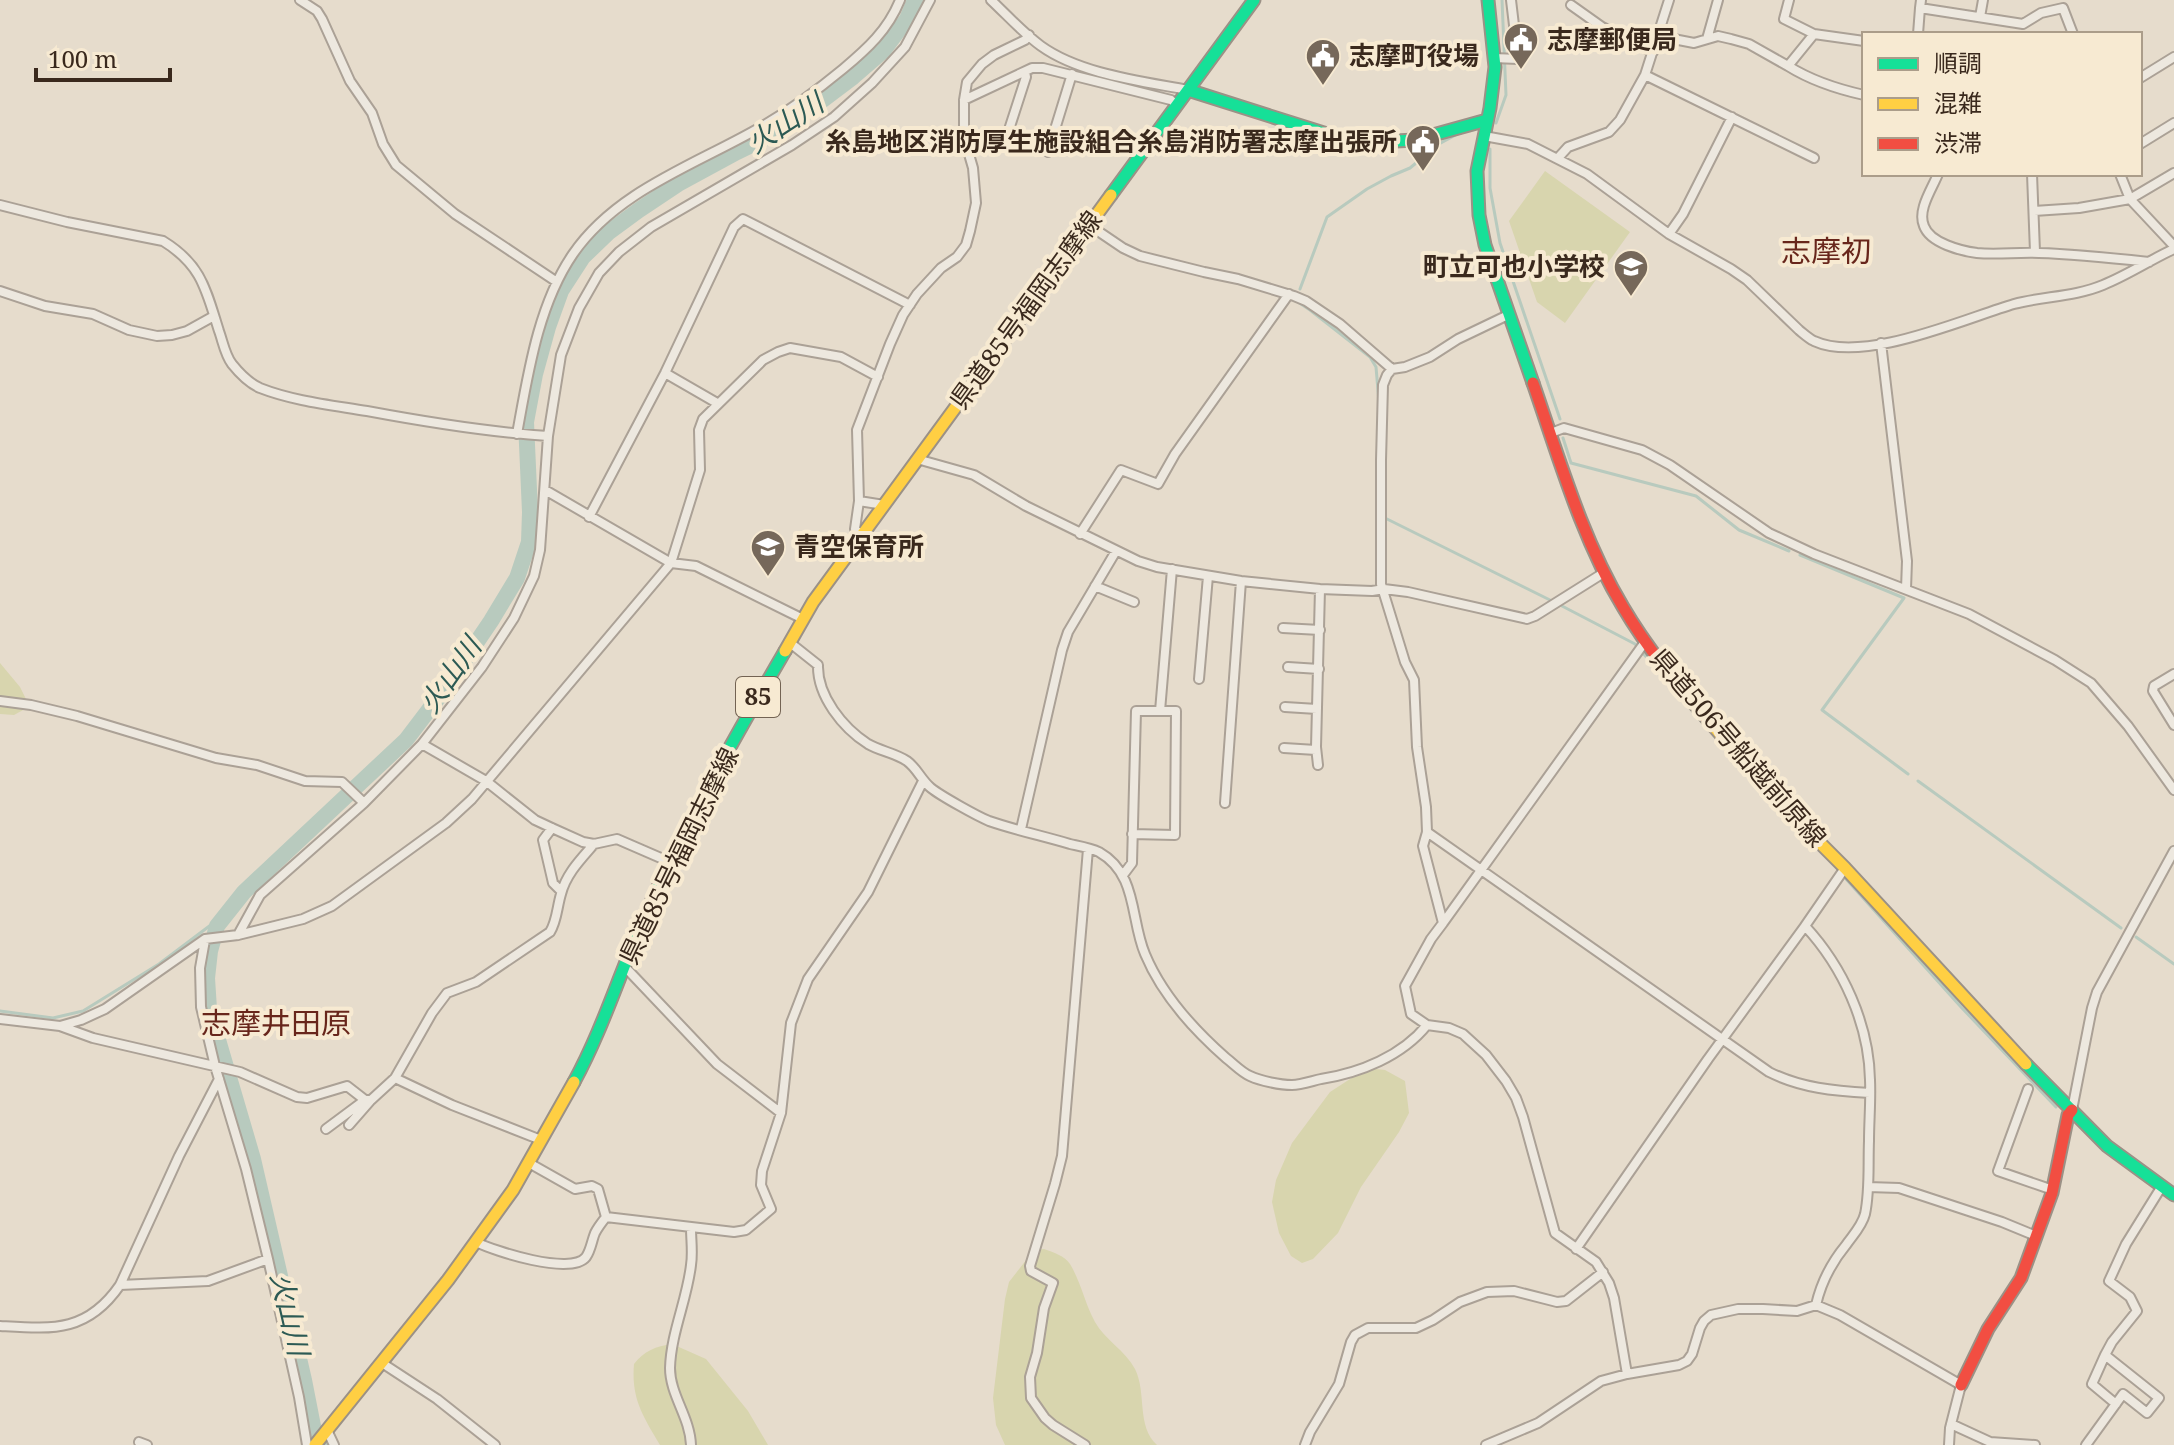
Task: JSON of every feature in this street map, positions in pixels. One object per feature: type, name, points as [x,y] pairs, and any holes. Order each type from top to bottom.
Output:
[{"type":"main road","name":"県道85号福岡志摩線","points":[[315,1445],[448,1280],[529,1163],[588,1056],[670,862],[803,619],[1254,0]]},
{"type":"main road","name":"県道506号船越前原線","points":[[1488,0],[1495,67],[1477,171],[1479,215],[1485,245],[1573,498],[1622,606],[1667,673],[1789,812],[1845,868],[1947,981],[2107,1146],[2174,1195]]},
{"type":"main road","points":[[1188,90],[1333,136],[1356,140],[1415,140],[1487,120]]},
{"type":"main road","points":[[1961,1385],[1988,1329],[2021,1278],[2053,1190],[2068,1115],[2072,1110]]},
{"type":"street","points":[[300,0],[317,11],[322,19],[350,81],[372,113],[383,144],[396,165],[455,214],[557,282]]},
{"type":"street","points":[[519,434],[529,368],[557,282],[593,229],[615,209],[668,175],[778,117],[821,87],[883,32],[900,0]]},
{"type":"street","points":[[238,935],[260,895],[422,744],[492,654],[522,604],[534,576],[540,550],[548,436],[561,355],[579,308],[599,273],[619,252],[651,227],[834,117],[872,83],[905,47],[930,0]]},
{"type":"street","points":[[991,0],[1040,45],[1062,59],[1088,68],[1188,90]]},
{"type":"street","points":[[1494,58],[1518,59],[1511,0]]},
{"type":"street","points":[[1558,158],[1568,147],[1615,127],[1645,75],[1669,0]]},
{"type":"street","points":[[1707,39],[1718,0]]},
{"type":"street","points":[[1789,0],[1784,19],[1814,34],[1862,41]]},
{"type":"street","points":[[1980,17],[1983,0]]},
{"type":"street","points":[[1918,32],[1920,4],[2023,24],[2041,13],[2063,8],[2072,32]]},
{"type":"street","points":[[1571,5],[1602,27],[1653,52]]},
{"type":"street","points":[[1788,66],[1814,34]]},
{"type":"street","points":[[862,534],[855,529],[859,501],[857,430],[890,344],[910,305],[927,283],[966,245],[976,203],[973,168],[964,137],[967,82],[982,64],[1029,35]]},
{"type":"street","points":[[1658,36],[1694,43],[1718,36],[1749,44],[1809,78],[1862,95]]},
{"type":"street","points":[[2142,77],[2174,57]]},
{"type":"street","points":[[964,100],[1032,68],[1043,68],[1171,100],[1176,104]]},
{"type":"street","points":[[967,148],[998,149],[1004,145],[1025,72]]},
{"type":"street","points":[[1048,152],[1072,74]]},
{"type":"street","points":[[1645,75],[1814,158]]},
{"type":"street","points":[[1669,234],[1683,214],[1732,117]]},
{"type":"street","points":[[2142,143],[2174,123]]},
{"type":"street","points":[[1484,136],[1528,144],[1587,174],[1669,234],[1747,280],[1814,341],[1847,347],[1881,343],[1947,327],[2016,304],[2086,291],[2104,285],[2174,247],[2130,199],[2121,176]]},
{"type":"street","points":[[2034,211],[2079,208],[2130,199],[2174,173]]},
{"type":"street","points":[[1937,176],[1921,213],[1927,232],[1939,241],[1977,253],[2035,252],[2150,262]]},
{"type":"street","points":[[2032,176],[2035,252]]},
{"type":"street","points":[[0,205],[163,241],[183,255],[203,283],[229,360],[257,387],[314,402],[548,436]]},
{"type":"street","points":[[589,517],[665,373],[734,227],[743,219],[910,305]]},
{"type":"street","points":[[1089,225],[1140,256],[1238,279],[1306,301],[1340,324],[1392,369]]},
{"type":"street","points":[[0,291],[45,306],[93,314],[129,330],[157,336],[187,331],[214,316]]},
{"type":"street","points":[[1080,534],[1121,470],[1158,484],[1175,454],[1289,294]]},
{"type":"street","points":[[1443,923],[1423,846],[1427,832],[1426,807],[1417,747],[1414,680],[1381,584],[1383,385],[1392,369],[1430,357],[1458,339],[1508,315]]},
{"type":"street","points":[[1881,343],[1907,561],[1906,589]]},
{"type":"street","points":[[60,1026],[105,1009],[205,939],[238,935],[303,919],[332,906],[446,823],[472,799],[671,563],[700,470],[699,430],[703,419],[763,360],[790,348],[841,357],[878,377]]},
{"type":"street","points":[[665,373],[717,403]]},
{"type":"street","points":[[1551,433],[1564,428],[1642,450],[1670,465],[1769,533],[1814,554],[1969,614],[2055,660],[2091,683],[2128,726],[2174,790]]},
{"type":"street","points":[[917,459],[974,475],[1026,506],[1138,561],[1208,576],[1320,589],[1408,592],[1527,619],[1605,572]]},
{"type":"street","points":[[545,490],[671,563],[696,566],[803,619]]},
{"type":"street","points":[[859,501],[884,505]]},
{"type":"street","points":[[1021,829],[1068,632],[1116,551]]},
{"type":"street","points":[[1160,711],[1172,569]]},
{"type":"street","points":[[1199,679],[1208,576]]},
{"type":"street","points":[[1225,803],[1241,581]]},
{"type":"street","points":[[1095,586],[1134,602]]},
{"type":"street","points":[[1318,765],[1320,589]]},
{"type":"street","points":[[1283,628],[1320,630]]},
{"type":"street","points":[[789,642],[818,665],[828,702],[854,733],[870,745],[906,760],[931,789],[986,820],[1098,851],[1117,868],[1130,892],[1144,953],[1165,989],[1186,1020],[1244,1073],[1253,1078],[1291,1085],[1359,1070],[1379,1062],[1418,1037],[1427,1025]]},
{"type":"street","points":[[1627,1374],[1614,1298],[1596,1262],[1555,1233],[1516,1098],[1486,1055],[1463,1034],[1449,1028],[1427,1025],[1411,1014],[1405,986],[1431,939],[1645,642]]},
{"type":"street","points":[[1288,667],[1319,669]]},
{"type":"street","points":[[2174,674],[2154,686],[2153,691],[2174,725]]},
{"type":"street","points":[[0,701],[77,716],[305,781],[342,782],[362,801]]},
{"type":"street","points":[[1285,707],[1317,709]]},
{"type":"street","points":[[1123,875],[1132,863],[1132,834],[1136,711],[1176,711],[1175,835],[1132,834]]},
{"type":"street","points":[[422,744],[486,781],[535,820],[583,842],[594,844],[617,839],[670,862]]},
{"type":"street","points":[[1284,748],[1316,750]]},
{"type":"street","points":[[606,1217],[734,1232],[746,1230],[771,1209],[761,1185],[762,1171],[781,1113],[791,1023],[808,979],[868,892],[923,781]]},
{"type":"street","points":[[552,828],[543,840],[553,883],[561,891]]},
{"type":"street","points":[[1427,832],[1769,1072],[1813,1089],[1870,1093]]},
{"type":"street","points":[[326,1129],[395,1078],[447,993],[476,982],[550,932],[554,927],[561,891],[569,875],[594,844]]},
{"type":"street","points":[[1085,1445],[1053,1425],[1031,1398],[1030,1377],[1044,1308],[1053,1283],[1031,1271],[1030,1266],[1062,1156],[1088,849]]},
{"type":"street","points":[[2072,1110],[2097,992],[2174,851]]},
{"type":"street","points":[[1576,1249],[1845,868]]},
{"type":"street","points":[[1805,926],[1846,983],[1859,1017],[1868,1055],[1870,1093],[1865,1216],[1832,1264],[1816,1305]]},
{"type":"street","points":[[205,939],[200,968],[201,1007],[268,1259],[307,1445]]},
{"type":"street","points":[[625,967],[717,1064],[781,1113]]},
{"type":"street","points":[[0,1019],[60,1026],[93,1038],[240,1072],[297,1097],[307,1098],[347,1086],[368,1100]]},
{"type":"street","points":[[0,1326],[43,1329],[73,1324],[95,1313],[110,1300],[219,1078]]},
{"type":"street","points":[[395,1078],[452,1105],[541,1140]]},
{"type":"street","points":[[2028,1089],[1998,1171],[2053,1190]]},
{"type":"street","points":[[349,1125],[368,1100]]},
{"type":"street","points":[[529,1163],[575,1189],[592,1186],[598,1189],[606,1217]]},
{"type":"street","points":[[2116,1404],[2092,1384],[2112,1342],[2137,1311],[2130,1297],[2109,1281],[2126,1244],[2162,1186]]},
{"type":"street","points":[[1868,1187],[1899,1188],[2036,1236]]},
{"type":"street","points":[[476,1242],[525,1259],[571,1263],[586,1257],[596,1231],[606,1217]]},
{"type":"street","points":[[691,1228],[691,1263],[670,1366],[671,1379],[688,1423],[691,1445]]},
{"type":"street","points":[[120,1285],[208,1281],[268,1259]]},
{"type":"street","points":[[1305,1445],[1339,1384],[1351,1342],[1361,1331],[1368,1328],[1416,1328],[1460,1302],[1487,1292],[1514,1291],[1557,1302],[1566,1301],[1603,1272]]},
{"type":"street","points":[[1486,1445],[1538,1423],[1601,1381],[1687,1361],[1700,1328],[1711,1315],[1738,1309],[1797,1311],[1816,1305],[1840,1315],[1961,1385],[1949,1445]]},
{"type":"street","points":[[2086,1445],[2123,1394],[2147,1413],[2159,1398],[2105,1355]]},
{"type":"street","points":[[382,1363],[437,1399],[495,1445]]},
{"type":"street","points":[[1951,1424],[1990,1442],[2035,1445]]},
{"type":"street","points":[[327,1430],[334,1445]]},
{"type":"shaded area","points":[[1545,171],[1630,232],[1565,323],[1537,302],[1509,221]]},
{"type":"shaded area","points":[[0,663],[20,687],[27,701],[25,709],[14,715],[0,714]]},
{"type":"shaded area","points":[[1367,1068],[1385,1070],[1405,1081],[1409,1113],[1361,1187],[1338,1233],[1313,1259],[1302,1263],[1291,1256],[1279,1233],[1272,1202],[1276,1180],[1292,1143],[1330,1092]]},
{"type":"shaded area","points":[[1044,1249],[1070,1264],[1095,1322],[1135,1369],[1141,1388],[1146,1428],[1157,1445],[1005,1445],[996,1425],[993,1398],[1005,1299],[1009,1282],[1034,1250]]},
{"type":"shaded area","points":[[672,1344],[706,1359],[748,1411],[768,1445],[660,1445],[636,1397],[634,1364],[651,1350]]},
{"type":"waterway","name":"火山川","points":[[320,1445],[313,1426],[253,1159],[209,1009],[207,978],[217,926],[244,892],[406,740],[447,686],[517,578],[529,542],[526,422],[535,374],[561,291],[583,257],[609,232],[639,210],[678,184],[784,129],[853,77],[883,51],[907,19],[915,0]]},
{"type":"waterway","points":[[1496,123],[1506,95],[1502,0]]},
{"type":"waterway","points":[[1300,289],[1327,217],[1367,189],[1410,168],[1439,144],[1461,132]]},
{"type":"waterway","points":[[1490,149],[1490,188],[1500,243],[1560,419]]},
{"type":"waterway","points":[[1298,302],[1370,357],[1376,367],[1379,402]]},
{"type":"waterway","points":[[1377,513],[1378,437]]},
{"type":"waterway","points":[[1563,438],[1571,463],[1696,496],[1739,530],[1789,551]]},
{"type":"waterway","points":[[1385,518],[1550,600]]},
{"type":"waterway","points":[[1800,555],[1904,598],[1822,710],[1908,774]]},
{"type":"waterway","points":[[1562,606],[1635,644],[1663,676]]},
{"type":"waterway","points":[[1678,694],[1702,722]]},
{"type":"waterway","points":[[1918,781],[2121,928]]},
{"type":"waterway","points":[[1846,879],[2056,1107]]},
{"type":"waterway","points":[[0,1011],[53,1018],[83,1011],[159,964],[228,912]]},
{"type":"waterway","points":[[2136,937],[2174,964]]},
{"type":"traffic: fast","points":[[1111,195],[1254,0]]},
{"type":"traffic: fast","points":[[1488,0],[1495,67],[1477,171],[1479,215],[1485,245],[1533,383]]},
{"type":"traffic: fast","points":[[1188,90],[1333,136],[1376,142],[1415,140],[1487,120]]},
{"type":"traffic: fast","points":[[574,1082],[679,843],[785,651]]},
{"type":"traffic: fast","points":[[2026,1064],[2107,1146],[2174,1195]]},
{"type":"traffic: slow","points":[[785,651],[813,602],[1111,195]]},
{"type":"traffic: slow","points":[[1708,720],[1789,812],[1845,868],[2026,1064]]},
{"type":"traffic: slow","points":[[315,1445],[448,1280],[513,1190],[574,1082]]},
{"type":"traffic: jam","points":[[1533,383],[1572,498],[1608,581],[1652,651],[1708,720]]},
{"type":"traffic: jam","points":[[1961,1385],[1988,1329],[2021,1278],[2052,1193],[2068,1115],[2072,1110]]},
{"type":"place","name":"志摩郵便局","points":[[1521,71]]},
{"type":"place","name":"志摩町役場","points":[[1323,87]]},
{"type":"place","name":"糸島地区消防厚生施設組合糸島消防署志摩出張所","points":[[1423,173]]},
{"type":"place","name":"町立可也小学校","points":[[1631,298]]},
{"type":"place","name":"青空保育所","points":[[768,578]]},
{"type":"district","name":"志摩初","points":[[1826,252]]},
{"type":"district","name":"志摩井田原","points":[[276,1024]]}]
